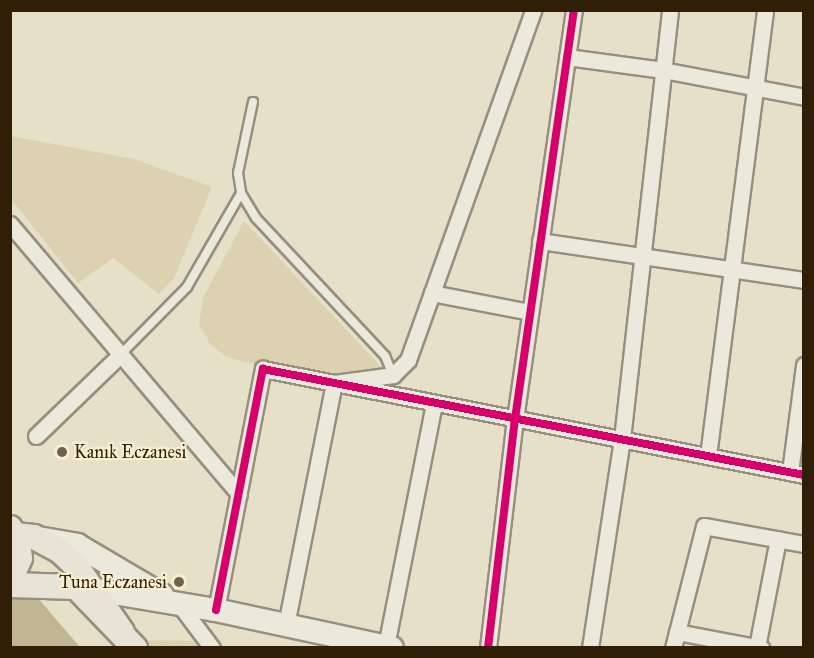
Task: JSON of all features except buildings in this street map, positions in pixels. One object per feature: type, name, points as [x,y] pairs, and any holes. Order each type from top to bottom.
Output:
[{"type":"main road","points":[[16,531],[20,558],[10,583],[85,588],[216,610],[389,647]]},
{"type":"main road","points":[[16,531],[77,545],[179,604]]},
{"type":"main road","points":[[16,531],[60,551],[85,588],[128,640]]},
{"type":"main road","points":[[128,640],[126,612],[150,599]]},
{"type":"street","points":[[334,383],[393,375],[408,360],[533,10]]},
{"type":"street","points":[[488,648],[514,419],[574,10]]},
{"type":"street","points":[[590,648],[622,439],[640,255],[670,10]]},
{"type":"street","points":[[708,456],[735,269],[765,10]]},
{"type":"street","points":[[567,57],[663,70],[756,90],[804,97]]},
{"type":"street","points":[[10,224],[239,494]]},
{"type":"street","points":[[540,241],[804,280]]},
{"type":"street","points":[[432,294],[530,312]]},
{"type":"street","points":[[36,436],[120,354]]},
{"type":"street","points":[[216,610],[263,369],[797,474],[804,365]]},
{"type":"street","points":[[286,625],[334,383]]},
{"type":"street","points":[[389,647],[434,403]]},
{"type":"street","points":[[674,648],[704,526],[804,544]]},
{"type":"street","points":[[678,632],[759,647],[778,539]]},
{"type":"street","points":[[179,604],[212,648]]},
{"type":"lane","points":[[253,102],[238,173],[241,193],[256,218],[385,356],[393,375]]},
{"type":"lane","points":[[120,354],[187,287],[241,193]]},
{"type":"shaded area","points":[[10,136],[134,159],[212,187],[174,278],[159,294],[113,258],[78,283],[11,199]]},
{"type":"shaded area","points":[[244,221],[383,369],[380,379],[243,362],[225,356],[210,344],[199,324],[203,298]]},
{"type":"shaded area","points":[[10,565],[60,624],[80,647],[11,647]]},
{"type":"shaded area","points":[[148,641],[195,641],[200,647],[148,647]]},
{"type":"cycle path","points":[[488,648],[515,419],[574,10]]},
{"type":"cycle path","points":[[216,610],[263,369],[804,475]]},
{"type":"place","name":"Kanık Eczanesi","points":[[62,452]]},
{"type":"place","name":"Tuna Eczanesi","points":[[179,582]]}]
